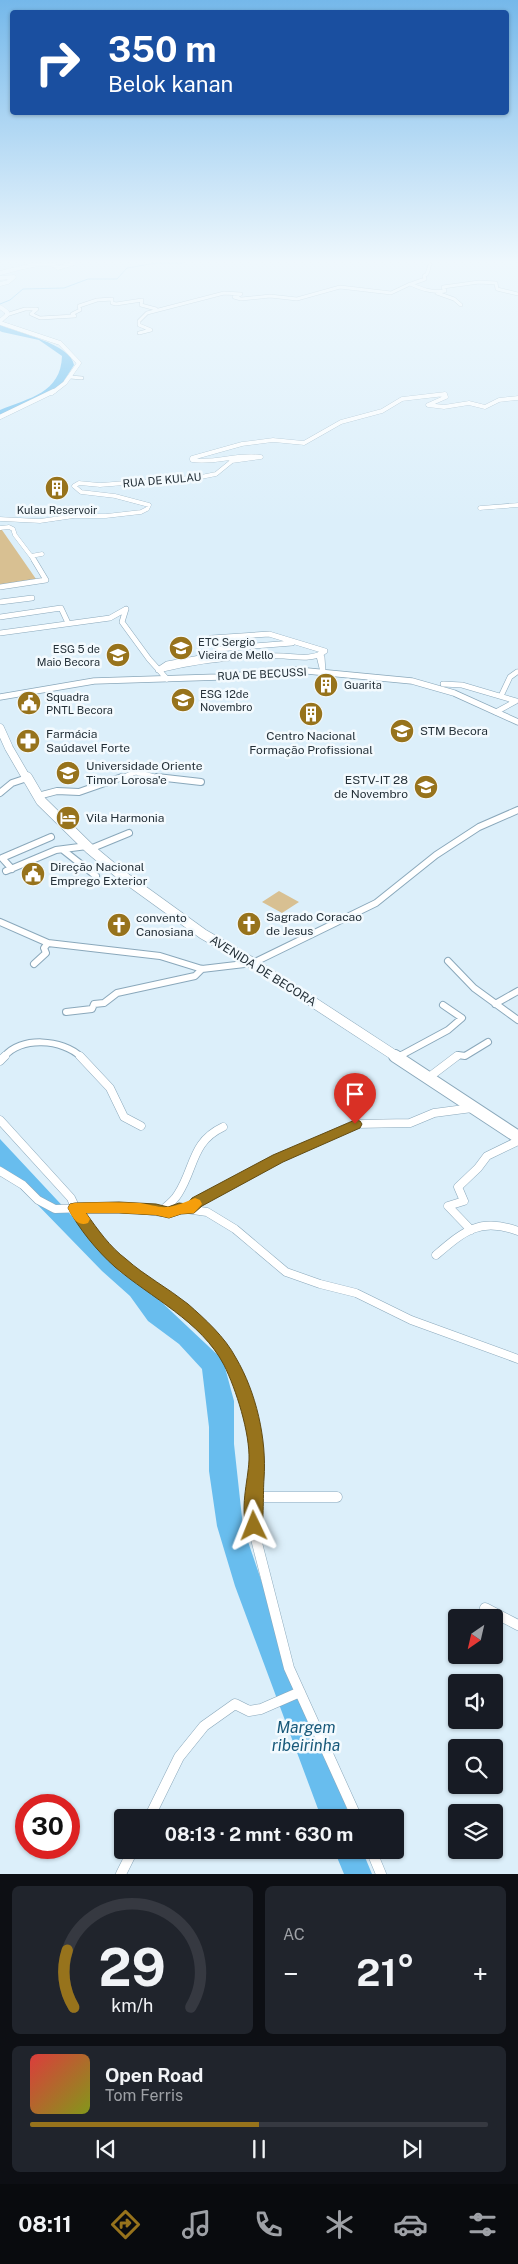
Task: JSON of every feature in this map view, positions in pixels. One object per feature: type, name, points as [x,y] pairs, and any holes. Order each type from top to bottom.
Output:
[{"type":"main road","name":"AVENIDA DE BECORA","points":[[1,733],[38,796],[89,848],[120,874],[203,934],[253,963],[518,1137]]},
{"type":"street","points":[[0,417],[46,397],[63,386],[78,363],[65,347]]},
{"type":"street","points":[[70,377],[82,378]]},
{"type":"street","name":"RUA DE KULAU","points":[[0,518],[40,521],[74,516],[106,516],[141,512],[147,509],[149,505],[115,496],[81,492],[74,486],[79,483],[100,485],[186,480],[216,474],[232,461],[261,457],[232,456],[199,462],[192,460],[192,458],[242,444],[273,440],[304,443],[341,422],[382,411],[402,399],[445,394],[446,397],[428,405],[439,407],[468,402],[485,407],[499,400],[518,398]]},
{"type":"street","points":[[480,508],[518,505]]},
{"type":"street","points":[[0,528],[9,527],[15,530],[15,535],[46,580],[0,587]]},
{"type":"street","points":[[31,556],[42,554]]},
{"type":"street","points":[[0,602],[32,598]]},
{"type":"street","points":[[0,617],[60,608],[68,623]]},
{"type":"street","points":[[0,633],[110,618],[126,609],[122,622],[167,679]]},
{"type":"street","points":[[269,634],[324,650],[319,656],[202,660],[158,670],[167,664],[222,654],[212,638],[269,634]]},
{"type":"street","points":[[218,649],[296,642]]},
{"type":"street","name":"RUA DE BECUSSI","points":[[0,698],[94,681],[167,679],[297,670],[386,677],[412,681],[444,689],[518,722]]},
{"type":"street","points":[[501,696],[510,677],[517,672]]},
{"type":"street","points":[[443,684],[458,684],[517,701]]},
{"type":"street","points":[[496,712],[517,701]]},
{"type":"street","points":[[38,796],[57,790],[79,792],[136,772],[167,780],[188,783],[202,782]]},
{"type":"street","points":[[0,793],[12,783],[27,778]]},
{"type":"street","points":[[0,922],[48,943],[78,948],[160,956],[202,969],[253,963],[376,903],[436,855],[478,827],[518,810]]},
{"type":"street","points":[[6,872],[56,850],[89,848],[129,833]]},
{"type":"street","points":[[12,869],[2,858],[51,837]]},
{"type":"street","points":[[63,850],[96,876]]},
{"type":"street","points":[[34,964],[45,955],[44,948],[48,943]]},
{"type":"street","points":[[448,961],[474,988],[518,1020]]},
{"type":"street","points":[[66,1012],[80,1008],[86,1011],[92,1009],[94,1004],[104,1003],[117,993],[195,976],[202,969]]},
{"type":"street","points":[[495,1004],[518,991]]},
{"type":"street","points":[[397,1058],[448,1030],[462,1018],[444,1005]]},
{"type":"street","points":[[428,1078],[454,1062],[458,1055],[465,1056],[488,1042]]},
{"type":"street","points":[[0,1061],[12,1048],[27,1044],[74,1050],[110,1088],[124,1117],[141,1126]]},
{"type":"street","points":[[190,1209],[197,1202],[262,1168],[355,1124],[410,1123],[434,1113],[474,1108]]},
{"type":"street","points":[[0,1120],[58,1182],[96,1237],[120,1263],[182,1309],[213,1338],[230,1361],[250,1409],[258,1458],[253,1512],[256,1539],[289,1668],[353,1809]]},
{"type":"street","points":[[161,1211],[177,1197],[198,1152],[199,1143],[211,1131],[223,1127]]},
{"type":"street","points":[[471,1230],[448,1206],[464,1201],[458,1187],[478,1168],[487,1156],[518,1142]]},
{"type":"street","points":[[0,1171],[23,1185],[38,1200],[55,1209],[119,1208],[169,1213],[179,1208],[207,1212],[235,1229],[286,1272],[320,1284],[356,1293],[411,1320],[518,1359]]},
{"type":"street","points":[[436,1255],[455,1239],[486,1222],[503,1224],[518,1231]]},
{"type":"street","points":[[254,1497],[337,1497]]},
{"type":"street","points":[[485,1608],[518,1625]]},
{"type":"street","points":[[153,1809],[179,1757],[204,1726],[235,1704],[249,1711],[261,1709],[300,1692]]},
{"type":"street","points":[[121,1874],[128,1859]]},
{"type":"street","points":[[375,1859],[381,1874]]},
{"type":"shaded area","points":[[0,530],[2,530],[36,579],[0,585]]},
{"type":"shaded area","points":[[279,891],[299,902],[282,913],[262,902]]},
{"type":"water","points":[[50,347],[58,347],[64,351],[71,358],[74,365],[60,387],[0,415],[0,410],[32,397],[50,386],[60,368],[62,356]]},
{"type":"water","name":"Margem ribeirinha","points":[[0,1139],[71,1215],[120,1272],[155,1296],[223,1360],[234,1401],[234,1444],[243,1527],[269,1603],[347,1809],[318,1809],[235,1586],[217,1526],[209,1471],[209,1427],[202,1369],[179,1344],[148,1321],[130,1296],[102,1271],[12,1181],[0,1166]]},
{"type":"water","points":[[338,1859],[366,1859],[372,1874],[344,1874]]},
{"type":"slow traffic","points":[[83,1219],[75,1208],[119,1208],[156,1210],[169,1213],[179,1208],[190,1209],[195,1204]]},
{"type":"place","name":"Kulau Reservoir","points":[[57,488]]},
{"type":"place","name":"ETC Sergio Vieira de Mello","points":[[181,648]]},
{"type":"place","name":"ESG 5 de Maio Becora","points":[[118,655]]},
{"type":"place","name":"Guarita","points":[[326,685]]},
{"type":"place","name":"ESG 12de Novembro","points":[[183,700]]},
{"type":"place","name":"Squadra PNTL Becora","points":[[29,703]]},
{"type":"place","name":"Centro Nacional Formação Profissional","points":[[311,714]]},
{"type":"place","name":"STM Becora","points":[[402,731]]},
{"type":"place","name":"Farmácia Saúdavel Forte","points":[[28,741]]},
{"type":"place","name":"Universidade Oriente Timor Lorosa'e","points":[[68,773]]},
{"type":"place","name":"ESTV-IT 28 de Novembro","points":[[426,787]]},
{"type":"place","name":"Vila Harmonia","points":[[68,818]]},
{"type":"place","name":"Direção Nacional Emprego Exterior","points":[[33,874]]},
{"type":"place","name":"Sagrado Coracao de Jesus","points":[[249,924]]},
{"type":"place","name":"convento Canosiana","points":[[119,925]]},
{"type":"route","points":[[254,1526],[253,1512],[258,1458],[250,1409],[230,1361],[213,1338],[182,1309],[120,1263],[96,1237],[75,1208],[119,1208],[156,1210],[169,1213],[179,1208],[190,1209],[197,1202],[307,1144],[355,1124]]}]
